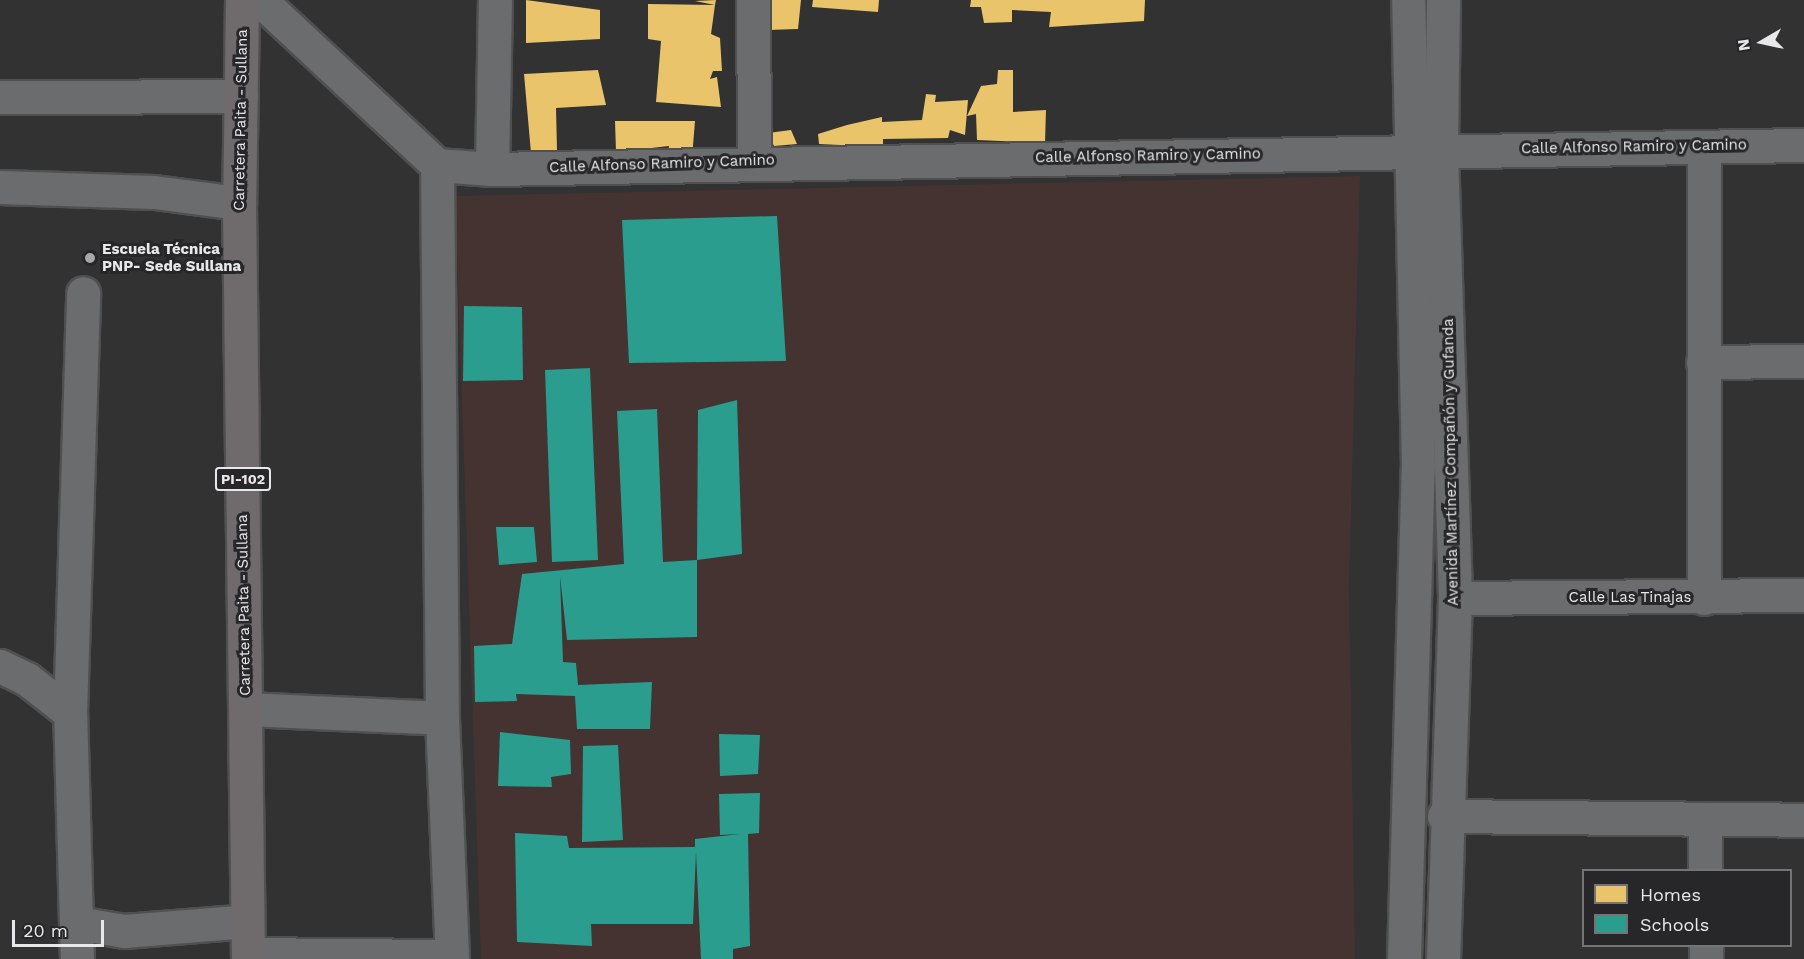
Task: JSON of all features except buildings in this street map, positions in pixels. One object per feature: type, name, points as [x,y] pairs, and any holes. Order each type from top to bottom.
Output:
[{"type":"main road","name":"Carretera Paita - Sullana","points":[[242,0],[239,203],[248,957]]},
{"type":"street","points":[[248,957],[451,958],[442,718],[437,165],[260,0]]},
{"type":"street","points":[[492,170],[495,0]]},
{"type":"street","points":[[753,0],[754,161]]},
{"type":"street","name":"Avenida Martínez Compañón y Gufanda","points":[[1408,0],[1426,150],[1455,598],[1444,816],[1443,959]]},
{"type":"street","name":"Avenida Martínez Compañón y Gufanda","points":[[1404,959],[1426,150],[1443,0]]},
{"type":"street","points":[[0,97],[241,96]]},
{"type":"street","name":"Calle Alfonso Ramiro y Camino","points":[[437,165],[492,170],[754,161],[1804,145]]},
{"type":"street","points":[[1704,147],[1704,598]]},
{"type":"street","points":[[0,187],[154,192],[239,203]]},
{"type":"street","points":[[77,959],[70,713],[83,293]]},
{"type":"street","points":[[1703,362],[1804,361]]},
{"type":"street","name":"Calle Las Tinajas","points":[[1455,598],[1704,598],[1804,595]]},
{"type":"street","points":[[0,666],[27,679],[70,713]]},
{"type":"street","points":[[246,709],[442,718]]},
{"type":"street","points":[[1444,816],[1705,822],[1804,820]]},
{"type":"street","points":[[1705,822],[1705,869]]},
{"type":"street","points":[[77,923],[124,931],[247,921]]},
{"type":"shaded area","points":[[1360,176],[1349,586],[1355,959],[481,959],[455,196]]},
{"type":"place","name":"Escuela Técnica PNP- Sede Sullana","points":[[90,258]]}]
